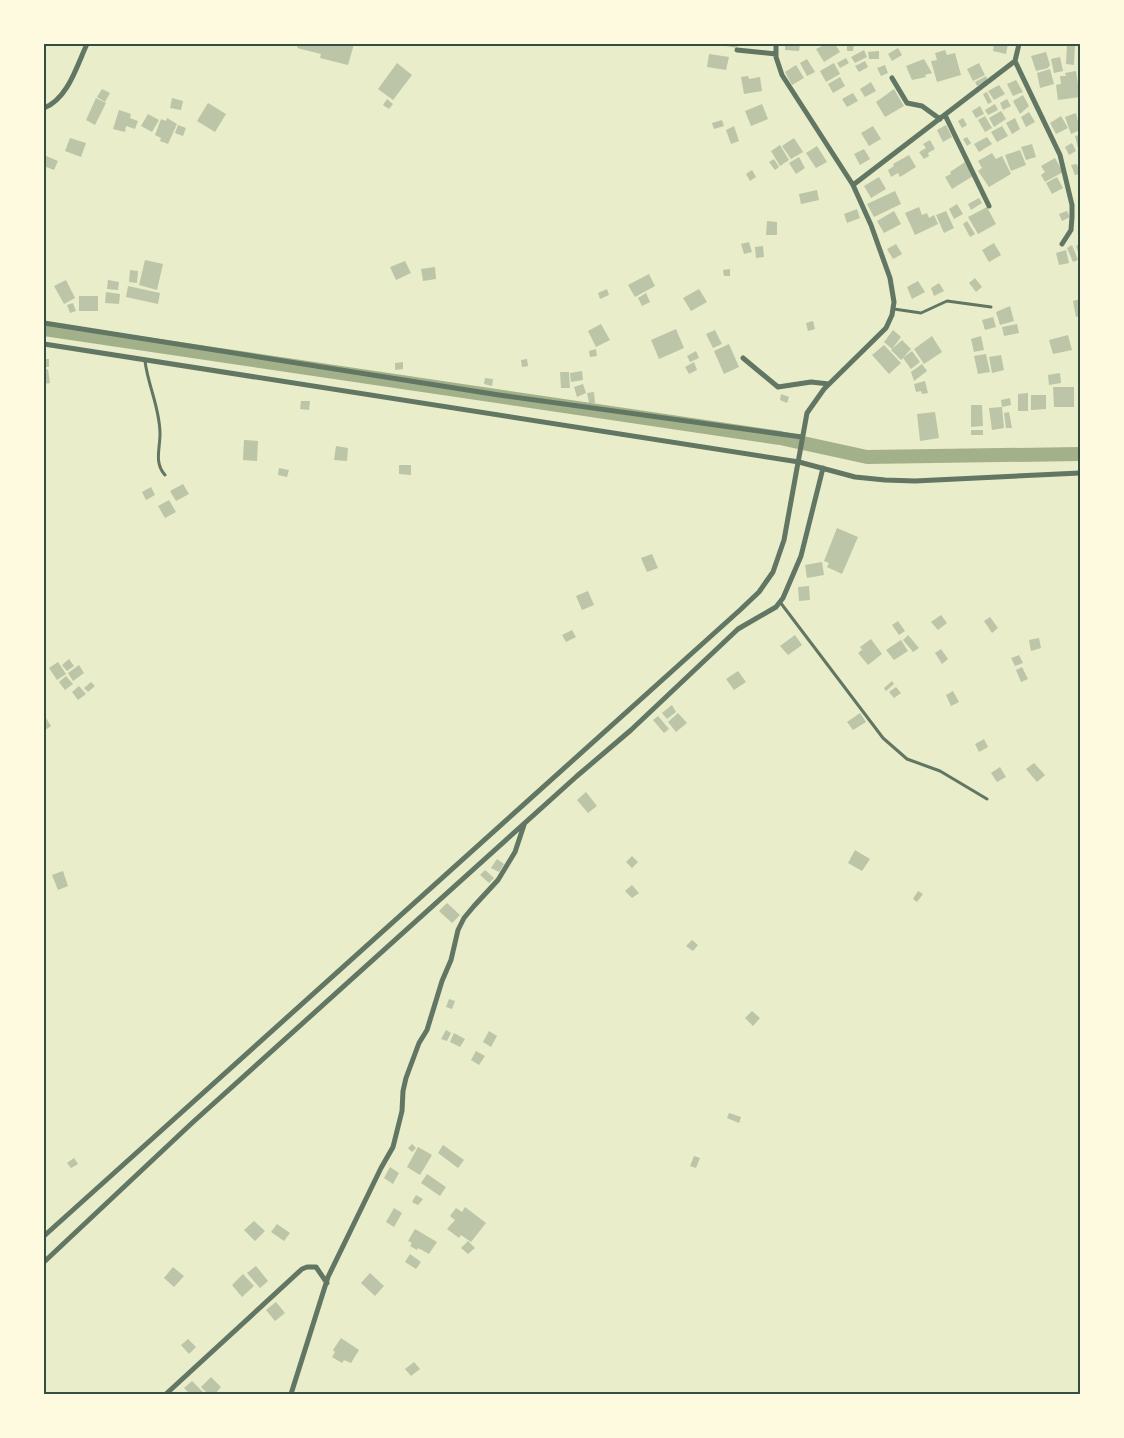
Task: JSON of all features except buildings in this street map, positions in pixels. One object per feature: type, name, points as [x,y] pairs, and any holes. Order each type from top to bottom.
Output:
[{"type":"street","points":[[44,108],[58,97],[71,81],[87,44]]},
{"type":"street","points":[[44,1236],[759,592],[773,572],[784,540],[807,413],[829,384],[886,328],[894,309],[890,278],[853,185],[782,75],[776,54],[776,44]]},
{"type":"street","points":[[1019,44],[1015,61],[1060,155],[1072,205],[1071,230],[1062,244]]},
{"type":"street","points":[[737,50],[776,54]]},
{"type":"street","points":[[853,185],[1015,61]]},
{"type":"street","points":[[892,78],[907,103],[922,106],[942,117],[989,207]]},
{"type":"street","points":[[44,323],[467,390],[802,437]]},
{"type":"street","points":[[44,344],[799,460],[855,477],[915,481],[1080,473]]},
{"type":"street","points":[[743,358],[778,387],[811,382],[829,384]]},
{"type":"street","points":[[44,1262],[192,1123],[631,730],[738,629],[776,607],[790,584],[801,556],[823,468]]},
{"type":"street","points":[[291,1395],[327,1283],[346,1237],[393,1147],[402,1111],[406,1078],[419,1043],[427,1030],[451,960],[458,930],[464,918],[498,880],[515,852],[524,825]]},
{"type":"street","points":[[166,1395],[302,1269],[316,1267],[327,1283]]},
{"type":"lane","points":[[894,309],[921,313],[947,301],[991,308]]},
{"type":"lane","points":[[145,359],[147,378],[159,414],[158,458],[160,470],[165,475]]},
{"type":"lane","points":[[780,602],[883,738],[907,759],[940,771],[987,798]]},
{"type":"waterway","points":[[44,329],[780,438],[867,457],[1080,454]]}]
